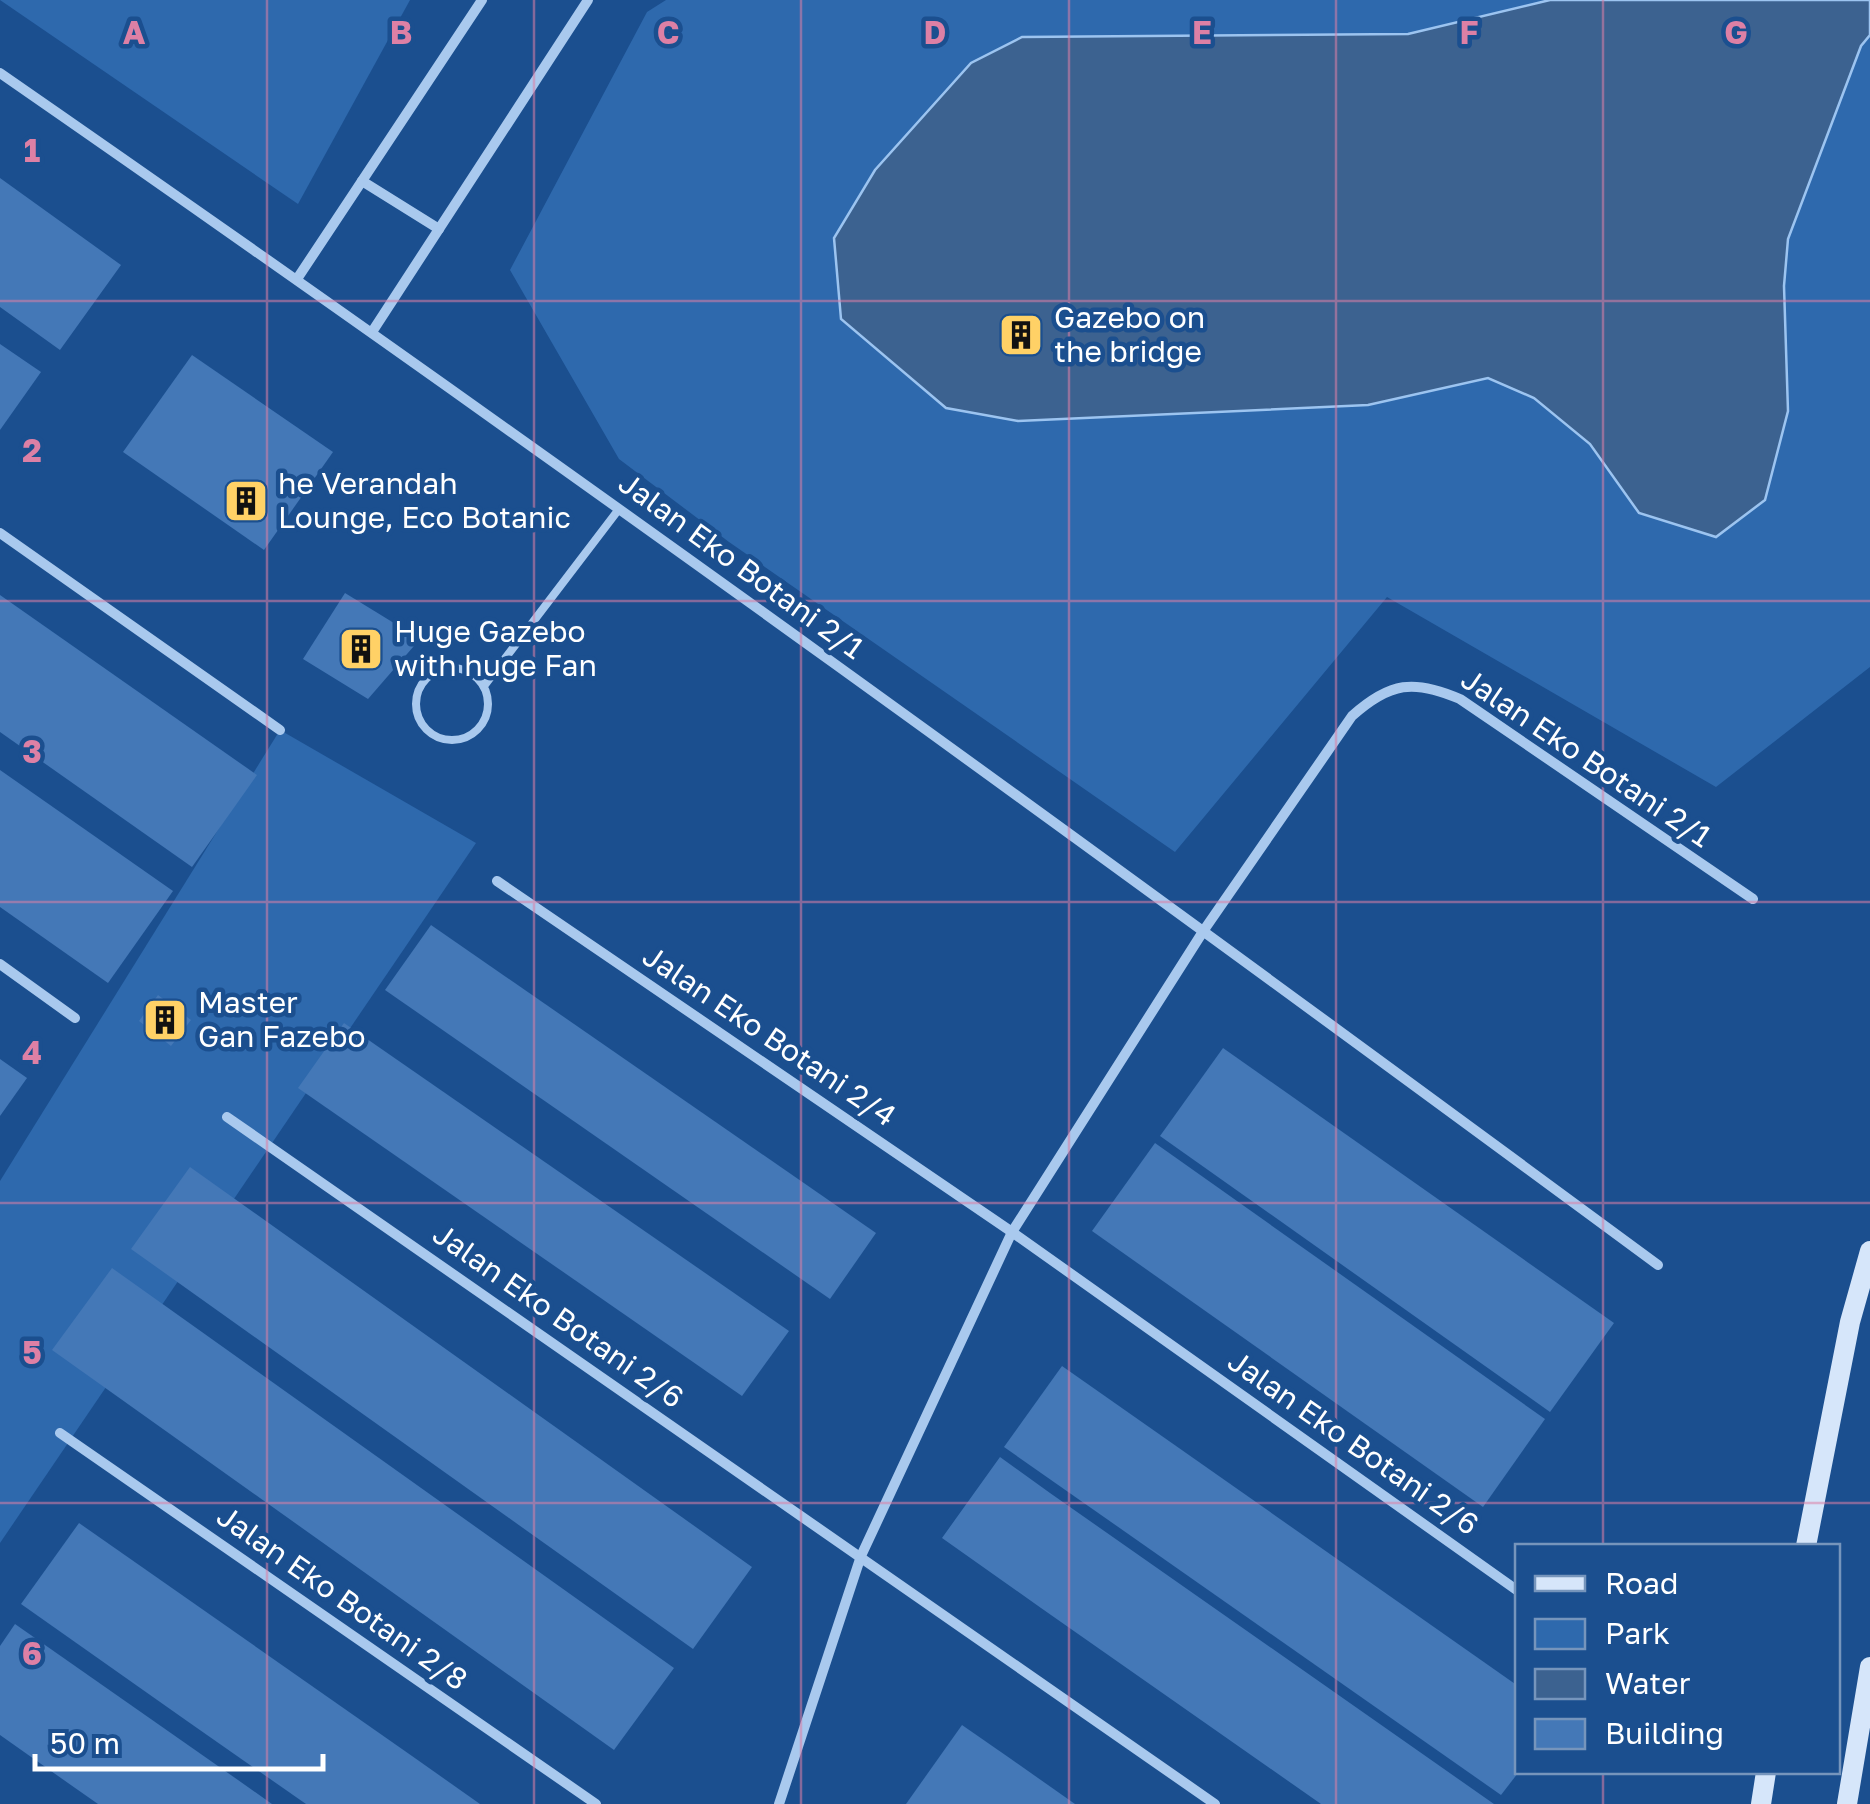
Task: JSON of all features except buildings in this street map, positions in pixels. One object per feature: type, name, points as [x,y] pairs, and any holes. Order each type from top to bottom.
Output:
[{"type":"main road","points":[[1806,1544],[1850,1322],[1870,1252]]},
{"type":"main road","points":[[1847,1804],[1870,1666]]},
{"type":"main road","points":[[1761,1804],[1766,1774]]},
{"type":"street","points":[[297,279],[482,0]]},
{"type":"street","points":[[372,332],[588,0]]},
{"type":"street","name":"Jalan Eko Botani 2/1","points":[[0,73],[620,510],[1204,930],[1658,1265]]},
{"type":"street","points":[[362,182],[439,229]]},
{"type":"street","points":[[0,533],[280,730]]},
{"type":"street","name":"Jalan Eko Botani 2/1","points":[[1204,930],[1352,716],[1375,696],[1403,686],[1433,687],[1460,698],[1753,899]]},
{"type":"street","name":"Jalan Eko Botani 2/4","points":[[498,880],[1012,1232]]},
{"type":"street","points":[[780,1804],[862,1556],[1012,1232],[1204,930]]},
{"type":"street","points":[[0,964],[75,1018]]},
{"type":"street","name":"Jalan Eko Botani 2/6","points":[[227,1116],[862,1556]]},
{"type":"street","name":"Jalan Eko Botani 2/6","points":[[1012,1232],[1515,1589]]},
{"type":"street","name":"Jalan Eko Botani 2/8","points":[[60,1432],[596,1804]]},
{"type":"street","points":[[862,1556],[1216,1804]]},
{"type":"lane","points":[[484,686],[620,510]]},
{"type":"lane","points":[[454,668],[476,676],[484,686],[488,697],[485,721],[468,737],[444,740],[424,728],[415,706],[417,694],[431,674],[454,668]]},
{"type":"green space","points":[[0,0],[410,0],[298,204]]},
{"type":"green space","points":[[666,0],[1870,0],[1870,667],[1716,787],[1387,597],[1175,852],[729,542],[619,459],[510,270],[647,12]]},
{"type":"green space","points":[[280,730],[476,843],[0,1543],[0,1181]]},
{"type":"water","points":[[1550,0],[1870,0],[1870,35],[1861,46],[1788,239],[1784,286],[1788,411],[1765,500],[1716,537],[1639,513],[1590,444],[1534,398],[1488,378],[1368,405],[1018,421],[946,408],[841,319],[834,238],[875,170],[971,63],[1022,37],[1408,34]]},
{"type":"place","name":"Gazebo on the bridge","points":[[1021,335]]},
{"type":"place","name":"he Verandah Lounge, Eco Botanic","points":[[246,501]]},
{"type":"place","name":"Huge Gazebo with huge Fan","points":[[361,649]]},
{"type":"place","name":"Master Gan Fazebo","points":[[165,1020]]}]
